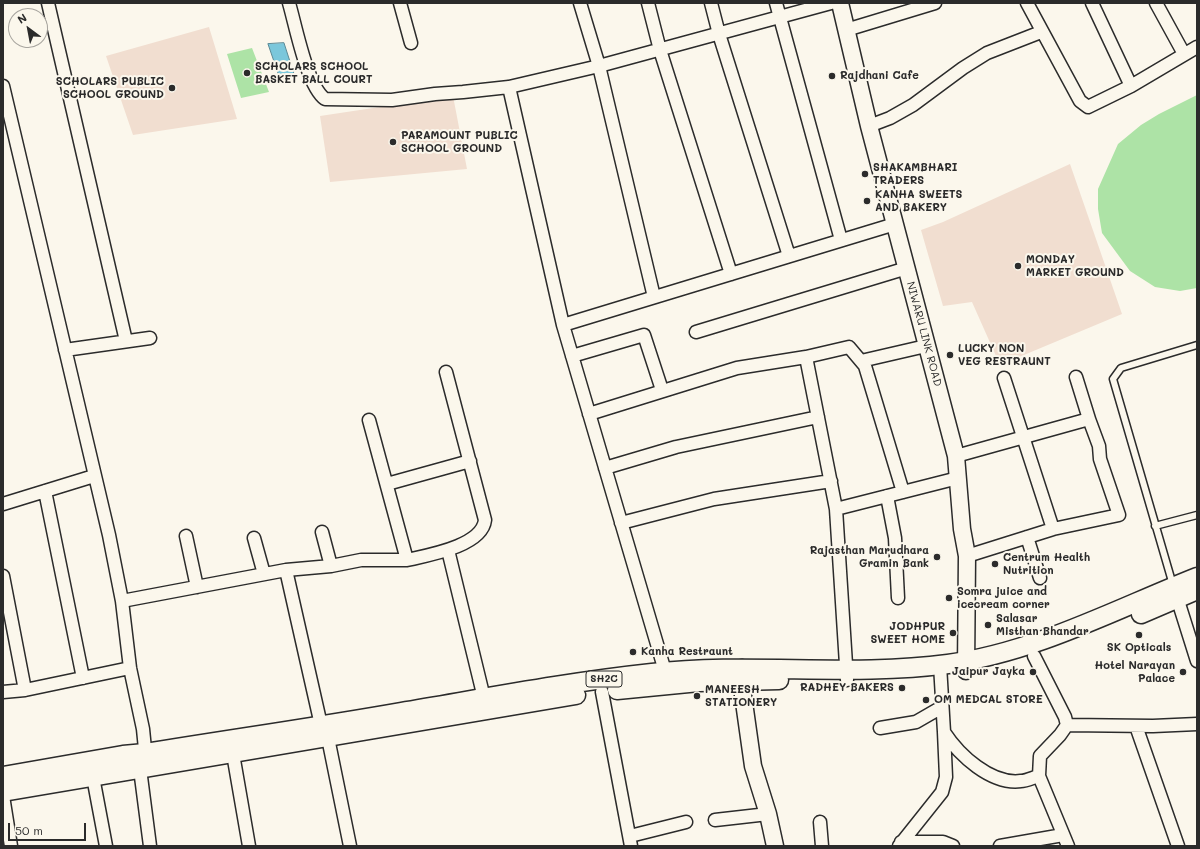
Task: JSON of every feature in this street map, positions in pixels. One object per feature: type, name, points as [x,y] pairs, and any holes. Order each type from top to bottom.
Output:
[{"type":"main road","name":"SH2C","points":[[400,719],[484,698],[666,678],[742,675],[847,675],[909,678],[941,670],[1034,656],[1175,592],[1197,577]]},
{"type":"main road","name":"SH2C","points":[[966,666],[1175,592],[1197,590]]},
{"type":"main road","name":"SH2C","points":[[3,792],[93,777],[144,763],[324,731],[400,719],[602,692],[666,678]]},
{"type":"main road","name":"SH2C","points":[[3,776],[123,755],[144,763],[233,754],[324,731]]},
{"type":"street","points":[[48,3],[126,341]]},
{"type":"street","points":[[289,3],[311,79],[319,94],[325,99],[392,100],[509,86],[599,66],[831,3]]},
{"type":"street","points":[[400,3],[411,43]]},
{"type":"street","points":[[580,3],[599,66],[654,297]]},
{"type":"street","points":[[648,3],[660,50],[731,274]]},
{"type":"street","points":[[711,3],[719,34],[789,256]]},
{"type":"street","points":[[776,3],[841,240]]},
{"type":"street","name":"NIWARU LINK ROAD","points":[[840,3],[869,126],[956,456],[962,529],[967,556],[966,666]]},
{"type":"street","points":[[846,30],[935,3]]},
{"type":"street","points":[[1027,3],[1041,32],[1083,105],[1088,107],[1131,86],[1197,47]]},
{"type":"street","points":[[1092,3],[1131,86]]},
{"type":"street","points":[[1156,3],[1184,54]]},
{"type":"street","points":[[869,126],[890,118],[913,105],[962,68],[987,53],[1041,32]]},
{"type":"street","points":[[3,86],[122,601],[130,668],[143,729],[150,846]]},
{"type":"street","points":[[509,86],[563,325],[666,678]]},
{"type":"street","points":[[563,325],[895,224]]},
{"type":"street","points":[[696,332],[907,268]]},
{"type":"street","points":[[572,356],[644,335],[662,390]]},
{"type":"street","points":[[65,350],[150,338]]},
{"type":"street","points":[[861,361],[926,346]]},
{"type":"street","points":[[589,414],[662,390],[737,368],[806,357],[849,347],[865,366],[903,492]]},
{"type":"street","points":[[806,357],[836,509],[847,675]]},
{"type":"street","points":[[122,601],[286,570],[331,566],[361,560],[407,560],[448,550],[480,533],[484,528],[485,520],[446,372]]},
{"type":"street","points":[[967,556],[1054,529],[1119,515],[1100,459],[1099,446],[1076,377]]},
{"type":"street","points":[[1004,378],[1054,529]]},
{"type":"street","points":[[605,468],[676,446],[818,418]]},
{"type":"street","points":[[956,456],[1023,436],[1089,419]]},
{"type":"street","points":[[369,420],[407,560]]},
{"type":"street","points":[[387,484],[470,461]]},
{"type":"street","points":[[3,504],[94,476]]},
{"type":"street","points":[[836,509],[958,478]]},
{"type":"street","points":[[621,523],[714,499],[831,481]]},
{"type":"street","points":[[45,491],[83,678]]},
{"type":"street","points":[[887,496],[895,538],[898,598]]},
{"type":"street","points":[[322,532],[331,566]]},
{"type":"street","points":[[186,536],[196,587]]},
{"type":"street","points":[[1027,537],[1040,578]]},
{"type":"street","points":[[254,538],[264,574]]},
{"type":"street","points":[[448,550],[484,698]]},
{"type":"street","points":[[286,570],[350,846]]},
{"type":"street","points":[[3,576],[25,690]]},
{"type":"street","points":[[1175,592],[1197,661]]},
{"type":"street","points":[[1000,846],[1066,840],[1039,776],[1040,756],[1060,735],[1067,725],[1065,717],[1034,656]]},
{"type":"street","points":[[3,692],[25,690],[130,668]]},
{"type":"street","points":[[900,844],[942,792],[946,777],[941,670]]},
{"type":"street","points":[[742,675],[753,766],[776,846]]},
{"type":"street","points":[[602,692],[631,841],[686,822]]},
{"type":"street","points":[[880,728],[916,722],[942,707]]},
{"type":"street","points":[[1067,725],[1136,726],[1197,724]]},
{"type":"street","points":[[1136,726],[1178,846]]},
{"type":"street","points":[[944,732],[960,753],[984,772],[1007,780],[1021,782],[1039,776]]},
{"type":"street","points":[[233,754],[249,846]]},
{"type":"street","points":[[93,777],[106,846]]},
{"type":"street","points":[[3,796],[11,846]]},
{"type":"street","points":[[714,820],[768,814]]},
{"type":"street","points":[[820,822],[822,846]]},
{"type":"street","points":[[900,844],[943,842],[953,846]]},
{"type":"lane","points":[[1175,592],[1113,379],[1121,368],[1197,345]]},
{"type":"lane","points":[[1156,526],[1197,515]]},
{"type":"shaded area","name":"SCHOLARS PUBLIC SCHOOL GROUND","points":[[209,27],[237,119],[133,135],[106,56]]},
{"type":"shaded area","name":"PARAMOUNT PUBLIC SCHOOL GROUND","points":[[453,96],[467,169],[330,182],[320,116]]},
{"type":"shaded area","name":"MONDAY MARKET GROUND","points":[[1070,164],[1122,314],[1000,365],[972,302],[943,306],[921,230],[943,222]]},
{"type":"green space","name":"SCHOLARS SCHOOL BASKET BALL COURT","points":[[252,48],[269,92],[241,98],[227,54]]},
{"type":"green space","points":[[1197,95],[1197,288],[1180,291],[1155,287],[1130,271],[1102,233],[1098,209],[1098,189],[1118,144],[1141,125]]},
{"type":"water","points":[[284,43],[295,77],[280,79],[268,44]]},
{"type":"place","name":"SCHOLARS SCHOOL BASKET BALL COURT","points":[[247,73]]},
{"type":"place","name":"Rajdhani Cafe","points":[[832,76]]},
{"type":"place","name":"SCHOLARS PUBLIC SCHOOL GROUND","points":[[172,88]]},
{"type":"place","name":"PARAMOUNT PUBLIC SCHOOL GROUND","points":[[393,142]]},
{"type":"place","name":"SHAKAMBHARI TRADERS","points":[[865,174]]},
{"type":"place","name":"KANHA SWEETS AND BAKERY","points":[[867,201]]},
{"type":"place","name":"MONDAY MARKET GROUND","points":[[1018,266]]},
{"type":"place","name":"LUCKY NON VEG RESTRAUNT","points":[[950,355]]},
{"type":"place","name":"Rajasthan Marudhara Gramin Bank","points":[[937,557]]},
{"type":"place","name":"Centrum Health Nutrition","points":[[995,564]]},
{"type":"place","name":"Somra juice and icecream corner","points":[[949,598]]},
{"type":"place","name":"Salasar Misthan Bhandar","points":[[988,625]]},
{"type":"place","name":"JODHPUR SWEET HOME","points":[[953,633]]},
{"type":"place","name":"SK Opticals","points":[[1139,635]]},
{"type":"place","name":"Kanha Restraunt","points":[[633,652]]},
{"type":"place","name":"Jaipur Jayka","points":[[1033,672]]},
{"type":"place","name":"Hotel Narayan Palace","points":[[1183,672]]},
{"type":"place","name":"RADHEY BAKERS","points":[[902,688]]},
{"type":"place","name":"MANEESH STATIONERY","points":[[697,696]]},
{"type":"place","name":"OM MEDCAL STORE","points":[[926,700]]}]
